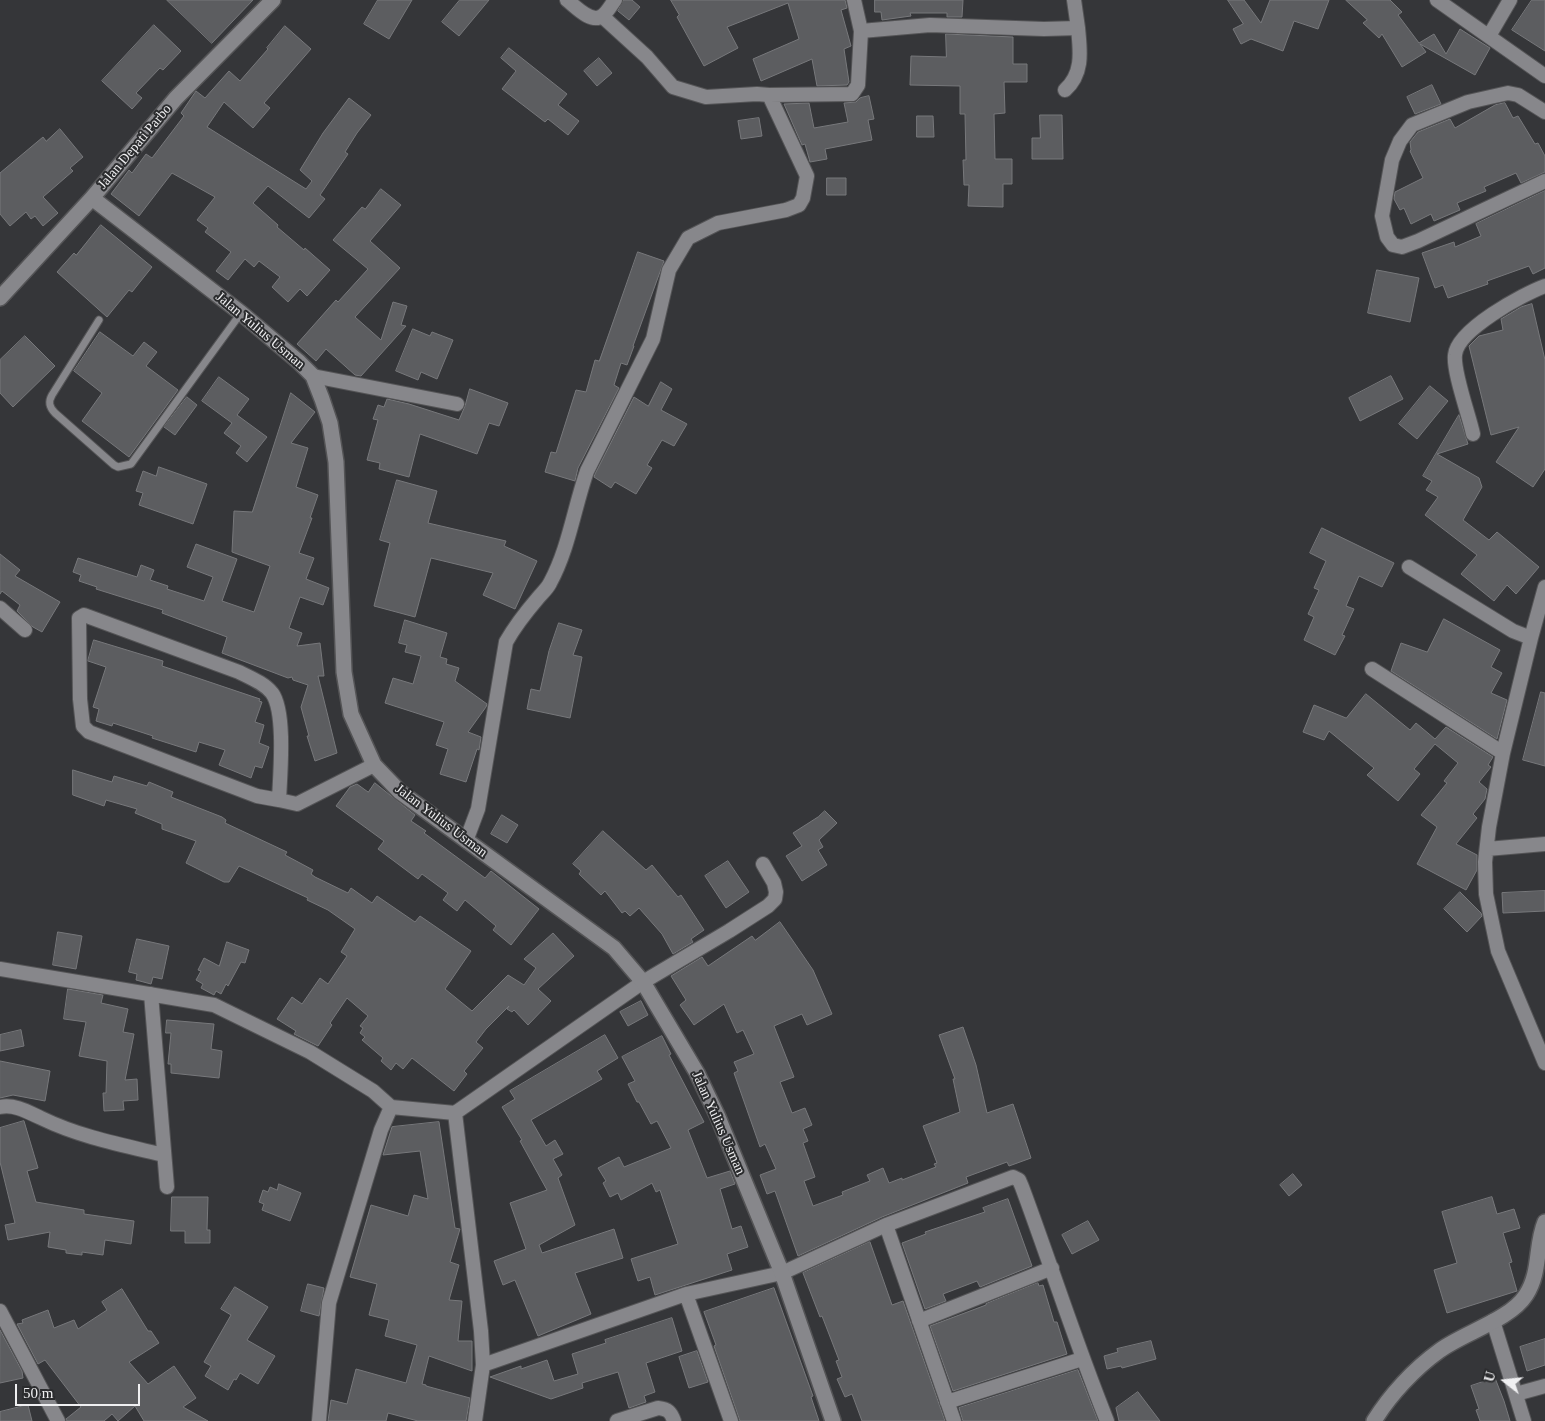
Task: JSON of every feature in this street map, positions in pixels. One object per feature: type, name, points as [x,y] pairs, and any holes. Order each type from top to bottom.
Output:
[{"type":"street","name":"Jalan Depati Parbo","points":[[0,298],[92,198],[176,98],[273,0]]},
{"type":"street","points":[[567,0],[590,17],[602,16],[615,0]]},
{"type":"street","points":[[602,16],[647,57],[673,87],[706,97],[757,94],[769,96],[852,94],[858,85],[861,31],[854,0]]},
{"type":"street","points":[[1065,90],[1074,80],[1080,60],[1074,0]]},
{"type":"street","points":[[1437,0],[1545,76]]},
{"type":"street","points":[[1489,36],[1510,0]]},
{"type":"street","points":[[861,31],[930,24],[1044,29],[1078,28]]},
{"type":"street","points":[[1545,112],[1518,95],[1508,93],[1468,102],[1412,125],[1400,141],[1392,160],[1382,216],[1387,237],[1394,245],[1402,247],[1418,242],[1545,181]]},
{"type":"street","points":[[466,841],[478,808],[506,642],[513,629],[548,586],[559,566],[567,543],[580,489],[587,471],[653,339],[670,270],[688,238],[718,223],[786,210],[799,205],[803,198],[807,176],[769,96]]},
{"type":"street","name":"Jalan Yulius Usman","points":[[92,198],[241,313],[299,362],[312,376],[330,423],[336,462],[344,672],[349,705],[358,732],[374,765],[400,792],[614,948],[644,982],[697,1073],[718,1117],[782,1273],[834,1421]]},
{"type":"street","points":[[1474,434],[1456,370],[1455,353],[1458,345],[1464,337],[1488,316],[1545,286]]},
{"type":"street","points":[[312,376],[457,404]]},
{"type":"street","points":[[1409,568],[1513,631],[1531,638]]},
{"type":"street","points":[[1545,587],[1503,753],[1487,849],[1486,894],[1498,951],[1545,1063]]},
{"type":"street","points":[[0,608],[25,630]]},
{"type":"street","points":[[279,800],[281,744],[278,708],[273,694],[262,684],[240,672],[84,615],[79,618],[80,699],[83,726],[89,732],[257,796],[297,804],[374,765]]},
{"type":"street","points":[[1372,670],[1503,753]]},
{"type":"street","points":[[1487,849],[1545,844]]},
{"type":"street","points":[[0,969],[214,1004],[310,1052],[373,1091],[391,1107],[454,1113],[644,982],[768,906],[775,899],[776,892],[774,883],[764,864]]},
{"type":"street","points":[[151,994],[167,1187]]},
{"type":"street","points":[[0,1107],[21,1109],[67,1131],[164,1155]]},
{"type":"street","points":[[319,1421],[329,1303],[381,1130],[391,1107]]},
{"type":"street","points":[[454,1113],[481,1331],[483,1364],[475,1421]]},
{"type":"street","points":[[483,1364],[686,1294],[782,1273],[886,1225],[1012,1177],[1017,1178],[1022,1187],[1052,1268],[1082,1359],[1107,1421]]},
{"type":"street","points":[[1374,1421],[1385,1404],[1412,1374],[1439,1350],[1493,1321],[1512,1309],[1525,1296],[1535,1278],[1540,1233],[1545,1222]]},
{"type":"street","points":[[886,1225],[954,1421]]},
{"type":"street","points":[[919,1321],[1052,1268]]},
{"type":"street","points":[[686,1294],[731,1421]]},
{"type":"street","points":[[0,1311],[58,1421]]},
{"type":"street","points":[[1493,1321],[1524,1421]]},
{"type":"street","points":[[947,1402],[1082,1359]]},
{"type":"street","points":[[1516,1394],[1545,1386]]},
{"type":"street","points":[[617,1421],[658,1408],[666,1409],[671,1413],[674,1421]]},
{"type":"lane","points":[[99,320],[49,400],[52,409],[118,467],[131,464],[241,313]]},
{"type":"building","points":[[167,0],[253,0],[212,43]]},
{"type":"building","points":[[378,0],[412,0],[389,39],[364,24]]},
{"type":"building","points":[[460,0],[489,0],[459,36],[442,22]]},
{"type":"building","points":[[624,0],[632,0],[640,7],[629,20],[618,11]]},
{"type":"building","points":[[671,0],[845,0],[847,8],[841,10],[851,46],[844,49],[849,82],[847,85],[817,86],[812,59],[761,81],[753,59],[799,39],[788,3],[727,27],[738,48],[704,66],[677,17],[679,15]]},
{"type":"building","points":[[875,0],[963,0],[962,17],[947,17],[947,13],[910,13],[911,16],[882,20],[881,12],[875,12]]},
{"type":"building","points":[[1228,0],[1244,0],[1261,23],[1270,0],[1329,0],[1318,29],[1294,21],[1283,51],[1251,39],[1241,44],[1233,29],[1243,24]]},
{"type":"building","points":[[1346,0],[1390,0],[1402,12],[1398,15],[1419,43],[1434,34],[1446,54],[1460,29],[1490,48],[1475,75],[1420,44],[1426,52],[1402,67],[1382,34],[1379,38],[1363,23],[1367,20]]},
{"type":"building","points":[[1532,0],[1545,0],[1545,51],[1512,30]]},
{"type":"building","points":[[154,25],[181,51],[163,70],[160,68],[136,93],[142,98],[132,109],[102,81]]},
{"type":"building","points":[[285,26],[311,49],[264,103],[270,108],[253,128],[224,102],[207,127],[306,189],[312,181],[300,170],[323,133],[349,98],[371,115],[357,133],[345,152],[348,154],[320,195],[325,199],[309,218],[268,186],[253,203],[278,225],[277,227],[330,270],[307,296],[300,289],[288,302],[272,287],[280,277],[259,261],[254,267],[245,259],[228,280],[216,271],[231,252],[205,232],[208,228],[197,220],[215,197],[172,173],[139,216],[111,194],[129,170],[132,173],[146,154],[152,158],[184,116],[181,113],[196,91],[205,98],[229,71],[240,81]]},
{"type":"building","points":[[946,34],[1013,37],[1013,64],[1027,64],[1027,82],[1004,82],[1005,113],[994,114],[995,159],[1012,159],[1012,184],[1003,184],[1003,207],[968,206],[969,185],[964,185],[963,160],[966,160],[965,114],[960,114],[960,86],[910,85],[911,56],[946,57]]},
{"type":"building","points":[[509,48],[567,94],[558,105],[579,121],[568,135],[548,119],[545,122],[502,89],[516,71],[501,58]]},
{"type":"building","points":[[599,58],[612,73],[597,86],[584,71]]},
{"type":"building","points":[[1432,85],[1441,104],[1415,114],[1407,97]]},
{"type":"building","points":[[869,96],[874,119],[868,120],[872,140],[825,149],[827,159],[810,162],[805,144],[802,145],[784,104],[809,103],[814,128],[848,122],[844,103],[856,102],[860,98]]},
{"type":"building","points":[[1505,103],[1513,118],[1518,116],[1535,144],[1538,143],[1545,156],[1545,172],[1521,183],[1516,173],[1484,187],[1486,191],[1457,203],[1460,210],[1434,221],[1431,214],[1411,224],[1404,208],[1400,210],[1394,199],[1395,192],[1423,178],[1410,151],[1410,142],[1418,132],[1450,119],[1455,128],[1495,105]]},
{"type":"building","points":[[1040,115],[1062,115],[1063,159],[1032,159],[1032,138],[1040,138]]},
{"type":"building","points":[[917,116],[933,116],[934,137],[917,137]]},
{"type":"building","points":[[759,118],[762,136],[741,139],[738,121]]},
{"type":"building","points":[[60,129],[83,157],[70,168],[73,171],[43,197],[58,213],[43,226],[35,216],[31,219],[26,212],[10,226],[0,214],[0,173],[43,137],[46,141]]},
{"type":"building","points":[[827,178],[846,178],[846,195],[827,195]]},
{"type":"building","points":[[381,189],[401,205],[370,241],[400,268],[355,317],[381,340],[393,302],[407,306],[401,325],[406,326],[361,376],[355,375],[326,349],[316,361],[297,344],[336,300],[338,302],[368,269],[333,240],[362,207],[365,209]]},
{"type":"building","points":[[1545,191],[1545,268],[1533,274],[1529,266],[1487,281],[1488,284],[1448,298],[1443,285],[1435,288],[1422,253],[1454,242],[1455,247],[1481,236],[1476,224]]},
{"type":"building","points":[[101,225],[152,267],[132,292],[129,290],[107,317],[57,272],[74,253],[76,255]]},
{"type":"building","points":[[638,252],[664,261],[627,365],[621,363],[614,385],[619,388],[578,468],[575,481],[545,472],[551,452],[556,453],[576,390],[586,392],[595,360],[599,361]]},
{"type":"building","points":[[1377,270],[1419,278],[1410,322],[1368,313]]},
{"type":"building","points":[[1532,304],[1545,360],[1545,469],[1533,487],[1496,462],[1519,427],[1491,435],[1469,346],[1479,336],[1503,330],[1501,319],[1521,307]]},
{"type":"building","points":[[413,329],[430,336],[432,332],[453,340],[437,379],[421,372],[418,380],[396,371]]},
{"type":"building","points":[[100,332],[133,356],[144,342],[157,352],[146,366],[178,390],[129,457],[82,421],[102,393],[74,371]]},
{"type":"building","points":[[25,336],[55,366],[13,407],[0,393],[0,360]]},
{"type":"building","points":[[1391,376],[1403,399],[1360,421],[1349,398]]},
{"type":"building","points":[[219,377],[249,399],[237,415],[267,437],[247,462],[236,453],[241,446],[224,433],[232,423],[202,401]]},
{"type":"building","points":[[661,382],[672,389],[661,410],[687,424],[674,446],[662,440],[647,465],[652,468],[636,494],[615,482],[611,488],[594,477],[595,474],[634,397],[648,406]]},
{"type":"building","points":[[1430,386],[1448,401],[1417,439],[1399,424]]},
{"type":"building","points":[[470,389],[508,403],[499,426],[489,423],[477,454],[420,434],[409,477],[379,469],[380,463],[367,460],[378,420],[373,419],[378,405],[384,407],[387,399],[459,420]]},
{"type":"building","points":[[291,393],[315,412],[291,443],[308,448],[296,487],[318,495],[299,553],[314,558],[306,579],[329,588],[323,605],[300,597],[289,628],[302,633],[297,646],[320,643],[324,676],[318,676],[337,753],[315,761],[301,707],[308,685],[293,680],[292,677],[288,678],[222,653],[227,637],[162,613],[163,610],[96,589],[97,587],[79,581],[81,575],[73,572],[78,558],[137,577],[141,565],[154,570],[150,580],[168,586],[167,589],[204,601],[213,577],[187,567],[196,544],[237,559],[222,601],[254,612],[270,566],[232,552],[234,511],[252,512]]},
{"type":"building","points":[[187,397],[197,405],[175,435],[164,427]]},
{"type":"building","points":[[1459,415],[1468,444],[1437,454],[1479,478],[1482,487],[1463,520],[1489,540],[1497,532],[1539,567],[1516,594],[1507,585],[1494,601],[1461,574],[1477,555],[1425,515],[1438,497],[1426,490],[1432,481],[1423,476]]},
{"type":"building","points":[[159,467],[207,484],[193,524],[139,505],[143,493],[136,491],[143,471],[156,476]]},
{"type":"building","points":[[397,480],[437,491],[428,523],[506,541],[504,546],[537,561],[515,609],[483,595],[493,573],[431,558],[415,617],[374,606],[390,543],[380,540]]},
{"type":"building","points":[[1322,528],[1394,563],[1382,587],[1359,576],[1346,606],[1354,609],[1342,635],[1345,636],[1335,655],[1304,640],[1314,617],[1308,614],[1319,590],[1314,588],[1326,561],[1310,553]]},
{"type":"building","points":[[0,554],[20,570],[15,576],[60,602],[42,632],[33,627],[17,611],[20,605],[2,591],[0,594]]},
{"type":"building","points":[[1444,619],[1500,650],[1491,667],[1502,673],[1491,693],[1507,700],[1497,739],[1391,671],[1401,643],[1427,652]]},
{"type":"building","points":[[405,620],[447,633],[440,657],[447,659],[446,664],[459,668],[455,681],[487,704],[468,732],[481,737],[479,750],[477,749],[466,782],[440,774],[448,749],[436,745],[444,722],[385,703],[393,678],[413,684],[421,656],[405,652],[407,645],[399,643]]},
{"type":"building","points":[[559,623],[582,630],[573,655],[582,657],[570,718],[527,709],[531,689],[540,691],[549,651]]},
{"type":"building","points":[[94,640],[163,661],[162,666],[260,699],[259,701],[262,702],[255,722],[264,725],[259,743],[269,747],[262,768],[255,766],[251,778],[219,765],[225,750],[199,742],[196,752],[113,723],[112,726],[96,721],[99,709],[93,707],[106,667],[88,661]]},
{"type":"building","points":[[1541,692],[1545,693],[1545,766],[1523,760]]},
{"type":"building","points":[[1366,694],[1410,730],[1416,723],[1435,739],[1446,727],[1493,757],[1488,765],[1491,767],[1479,782],[1487,789],[1485,799],[1473,814],[1477,818],[1456,844],[1477,855],[1477,870],[1466,890],[1417,864],[1437,827],[1421,815],[1447,783],[1444,781],[1458,763],[1435,744],[1414,769],[1420,774],[1398,801],[1367,775],[1374,768],[1329,731],[1324,740],[1303,732],[1314,705],[1346,718]]},
{"type":"building","points":[[73,770],[112,782],[114,776],[147,786],[149,782],[173,792],[171,797],[222,817],[226,820],[225,823],[287,852],[285,855],[313,870],[311,874],[315,877],[348,893],[351,888],[372,903],[377,896],[415,922],[420,916],[471,951],[445,989],[472,1011],[508,975],[524,985],[536,968],[524,959],[553,933],[574,956],[538,989],[551,1001],[528,1025],[514,1010],[512,1012],[507,1009],[509,1006],[486,1029],[476,1042],[483,1048],[464,1071],[467,1074],[454,1091],[412,1058],[403,1069],[396,1063],[391,1070],[381,1061],[383,1058],[362,1040],[365,1037],[360,1033],[363,1028],[360,1026],[368,1016],[347,998],[330,1023],[332,1025],[318,1046],[294,1034],[296,1031],[277,1019],[292,997],[302,1004],[320,978],[328,984],[347,956],[341,952],[355,929],[328,910],[307,900],[308,898],[239,866],[229,882],[224,882],[186,863],[196,841],[162,829],[162,824],[135,813],[137,809],[106,800],[104,806],[73,795]]},
{"type":"building","points":[[375,783],[415,815],[411,821],[426,831],[424,833],[485,878],[491,871],[539,909],[511,945],[493,930],[496,926],[465,900],[457,911],[443,900],[448,893],[422,874],[418,879],[378,849],[384,841],[336,806],[350,787],[357,784],[368,792]]},
{"type":"building","points":[[825,811],[837,823],[819,840],[823,847],[818,850],[827,865],[802,881],[786,856],[802,846],[793,833]]},
{"type":"building","points":[[502,815],[518,825],[507,843],[491,834]]},
{"type":"building","points":[[603,831],[646,870],[652,865],[678,897],[681,895],[704,930],[691,939],[693,942],[673,954],[662,934],[639,908],[630,916],[625,911],[622,913],[605,891],[601,895],[579,874],[581,871],[573,864]]},
{"type":"building","points":[[728,861],[749,892],[726,908],[705,876]]},
{"type":"building","points":[[1545,891],[1545,911],[1503,913],[1502,893]]},
{"type":"building","points":[[1460,892],[1482,916],[1467,932],[1444,909]]},
{"type":"building","points":[[780,922],[813,970],[832,1014],[807,1025],[802,1014],[774,1026],[794,1077],[780,1082],[792,1113],[805,1108],[812,1125],[803,1129],[808,1141],[803,1143],[815,1177],[804,1181],[813,1206],[843,1195],[842,1192],[870,1181],[867,1175],[883,1168],[889,1183],[936,1167],[934,1164],[937,1163],[923,1126],[960,1112],[953,1079],[955,1079],[939,1035],[963,1027],[976,1065],[987,1113],[1013,1104],[1031,1158],[1009,1166],[1007,1162],[966,1177],[968,1183],[882,1217],[798,1256],[775,1191],[767,1194],[760,1175],[776,1169],[765,1144],[760,1147],[734,1073],[738,1071],[734,1062],[754,1054],[743,1030],[737,1033],[724,1004],[694,1025],[680,1005],[686,1000],[671,976],[702,957],[708,966],[752,936],[755,940]]},
{"type":"building","points":[[58,932],[82,936],[76,969],[53,965]]},
{"type":"building","points":[[137,939],[169,946],[162,979],[153,977],[151,984],[136,980],[137,974],[129,972]]},
{"type":"building","points":[[227,942],[249,950],[245,963],[241,962],[228,986],[226,984],[221,994],[216,991],[214,995],[201,988],[203,984],[196,980],[201,971],[198,970],[204,958],[219,966]]},
{"type":"building","points":[[68,989],[103,995],[101,1003],[128,1009],[123,1032],[134,1034],[125,1080],[137,1079],[138,1100],[123,1101],[124,1110],[104,1111],[103,1093],[106,1093],[107,1061],[79,1056],[86,1022],[64,1019]]},
{"type":"building","points":[[641,1001],[648,1015],[628,1026],[620,1012]]},
{"type":"building","points":[[167,1020],[214,1024],[211,1049],[222,1051],[219,1078],[171,1073],[171,1064],[168,1064],[171,1033],[166,1033]]},
{"type":"building","points":[[21,1030],[24,1046],[0,1051],[0,1035]]},
{"type":"building","points":[[605,1035],[618,1058],[597,1071],[602,1079],[531,1120],[546,1146],[555,1140],[563,1154],[553,1159],[562,1175],[558,1178],[575,1225],[539,1245],[542,1253],[614,1229],[623,1258],[575,1273],[591,1314],[538,1336],[515,1280],[503,1285],[494,1261],[526,1249],[510,1203],[547,1190],[520,1141],[522,1140],[502,1107],[515,1099],[510,1091]]},
{"type":"building","points":[[662,1036],[671,1054],[669,1055],[704,1122],[688,1130],[707,1178],[730,1171],[735,1184],[720,1189],[732,1229],[741,1226],[748,1247],[727,1254],[732,1270],[655,1295],[650,1277],[638,1281],[631,1259],[678,1244],[660,1190],[656,1192],[652,1183],[621,1200],[618,1193],[610,1197],[603,1183],[606,1181],[598,1168],[619,1157],[624,1167],[671,1148],[657,1121],[651,1124],[639,1102],[637,1102],[628,1084],[635,1081],[622,1057]]},
{"type":"building","points":[[0,1061],[50,1071],[45,1101],[13,1095],[0,1098]]},
{"type":"building","points":[[24,1121],[38,1168],[27,1171],[36,1202],[84,1210],[84,1214],[134,1221],[131,1244],[105,1240],[103,1255],[82,1252],[82,1255],[66,1253],[66,1250],[48,1247],[50,1232],[8,1240],[5,1225],[15,1223],[0,1162],[0,1128]]},
{"type":"building","points":[[439,1122],[455,1228],[460,1229],[450,1262],[459,1265],[449,1300],[462,1301],[458,1341],[472,1341],[472,1371],[429,1356],[422,1384],[470,1398],[466,1421],[418,1421],[388,1413],[386,1421],[328,1421],[331,1400],[347,1404],[356,1369],[406,1383],[417,1345],[385,1336],[389,1320],[369,1315],[377,1284],[350,1277],[371,1205],[408,1216],[414,1195],[428,1199],[420,1151],[383,1155],[392,1127]]},
{"type":"building","points":[[1293,1174],[1302,1185],[1289,1196],[1280,1185]]},
{"type":"building","points":[[279,1184],[301,1193],[290,1221],[262,1210],[264,1204],[259,1202],[263,1190],[268,1192],[270,1187],[277,1190]]},
{"type":"building","points":[[172,1197],[208,1197],[207,1230],[210,1230],[210,1243],[185,1243],[185,1231],[171,1231]]},
{"type":"building","points":[[1492,1197],[1497,1214],[1514,1209],[1520,1228],[1503,1233],[1512,1262],[1509,1263],[1517,1291],[1447,1313],[1434,1270],[1457,1263],[1442,1212]]},
{"type":"building","points":[[1008,1199],[1032,1266],[980,1287],[977,1281],[943,1294],[946,1301],[925,1309],[902,1243],[926,1234],[925,1232],[985,1212],[983,1208]]},
{"type":"building","points":[[1088,1221],[1099,1240],[1072,1254],[1062,1235]]},
{"type":"building","points":[[870,1242],[892,1305],[903,1301],[945,1421],[862,1421],[852,1394],[845,1397],[837,1379],[842,1377],[836,1361],[839,1360],[803,1273]]},
{"type":"building","points":[[1038,1283],[1039,1286],[1043,1285],[1054,1322],[1057,1322],[1067,1354],[953,1391],[930,1326]]},
{"type":"building","points":[[308,1284],[324,1288],[319,1316],[301,1311]]},
{"type":"building","points":[[235,1287],[268,1307],[247,1340],[275,1356],[258,1384],[240,1373],[228,1390],[205,1376],[211,1366],[204,1362],[231,1315],[221,1309]]},
{"type":"building","points":[[774,1288],[813,1396],[811,1397],[819,1421],[740,1421],[714,1346],[716,1345],[704,1312]]},
{"type":"building","points":[[122,1289],[148,1331],[151,1331],[159,1343],[129,1362],[148,1384],[174,1366],[196,1398],[183,1407],[208,1421],[144,1421],[135,1406],[118,1421],[112,1414],[104,1421],[67,1421],[66,1419],[81,1407],[45,1360],[38,1364],[17,1324],[23,1323],[22,1320],[48,1310],[54,1328],[74,1320],[78,1329],[107,1310],[102,1302]]},
{"type":"building","points":[[672,1318],[682,1351],[646,1363],[655,1392],[644,1396],[646,1402],[629,1408],[618,1372],[582,1383],[583,1388],[551,1399],[490,1377],[521,1366],[521,1369],[547,1360],[554,1381],[578,1374],[572,1354],[606,1343],[605,1340]]},
{"type":"building","points":[[0,1330],[22,1371],[23,1378],[0,1383]]},
{"type":"building","points":[[1545,1339],[1545,1365],[1527,1371],[1520,1347]]},
{"type":"building","points":[[1151,1341],[1156,1359],[1122,1368],[1121,1366],[1107,1369],[1104,1356],[1118,1352],[1117,1349]]},
{"type":"building","points":[[697,1351],[708,1382],[689,1388],[679,1357]]},
{"type":"building","points":[[1078,1370],[1098,1421],[963,1421],[959,1408]]},
{"type":"building","points":[[1495,1378],[1510,1421],[1480,1421],[1476,1410],[1479,1409],[1471,1386]]},
{"type":"building","points":[[1138,1392],[1160,1421],[1119,1421],[1116,1408]]},
{"type":"building","points":[[28,1405],[32,1421],[0,1421],[0,1412]]}]
